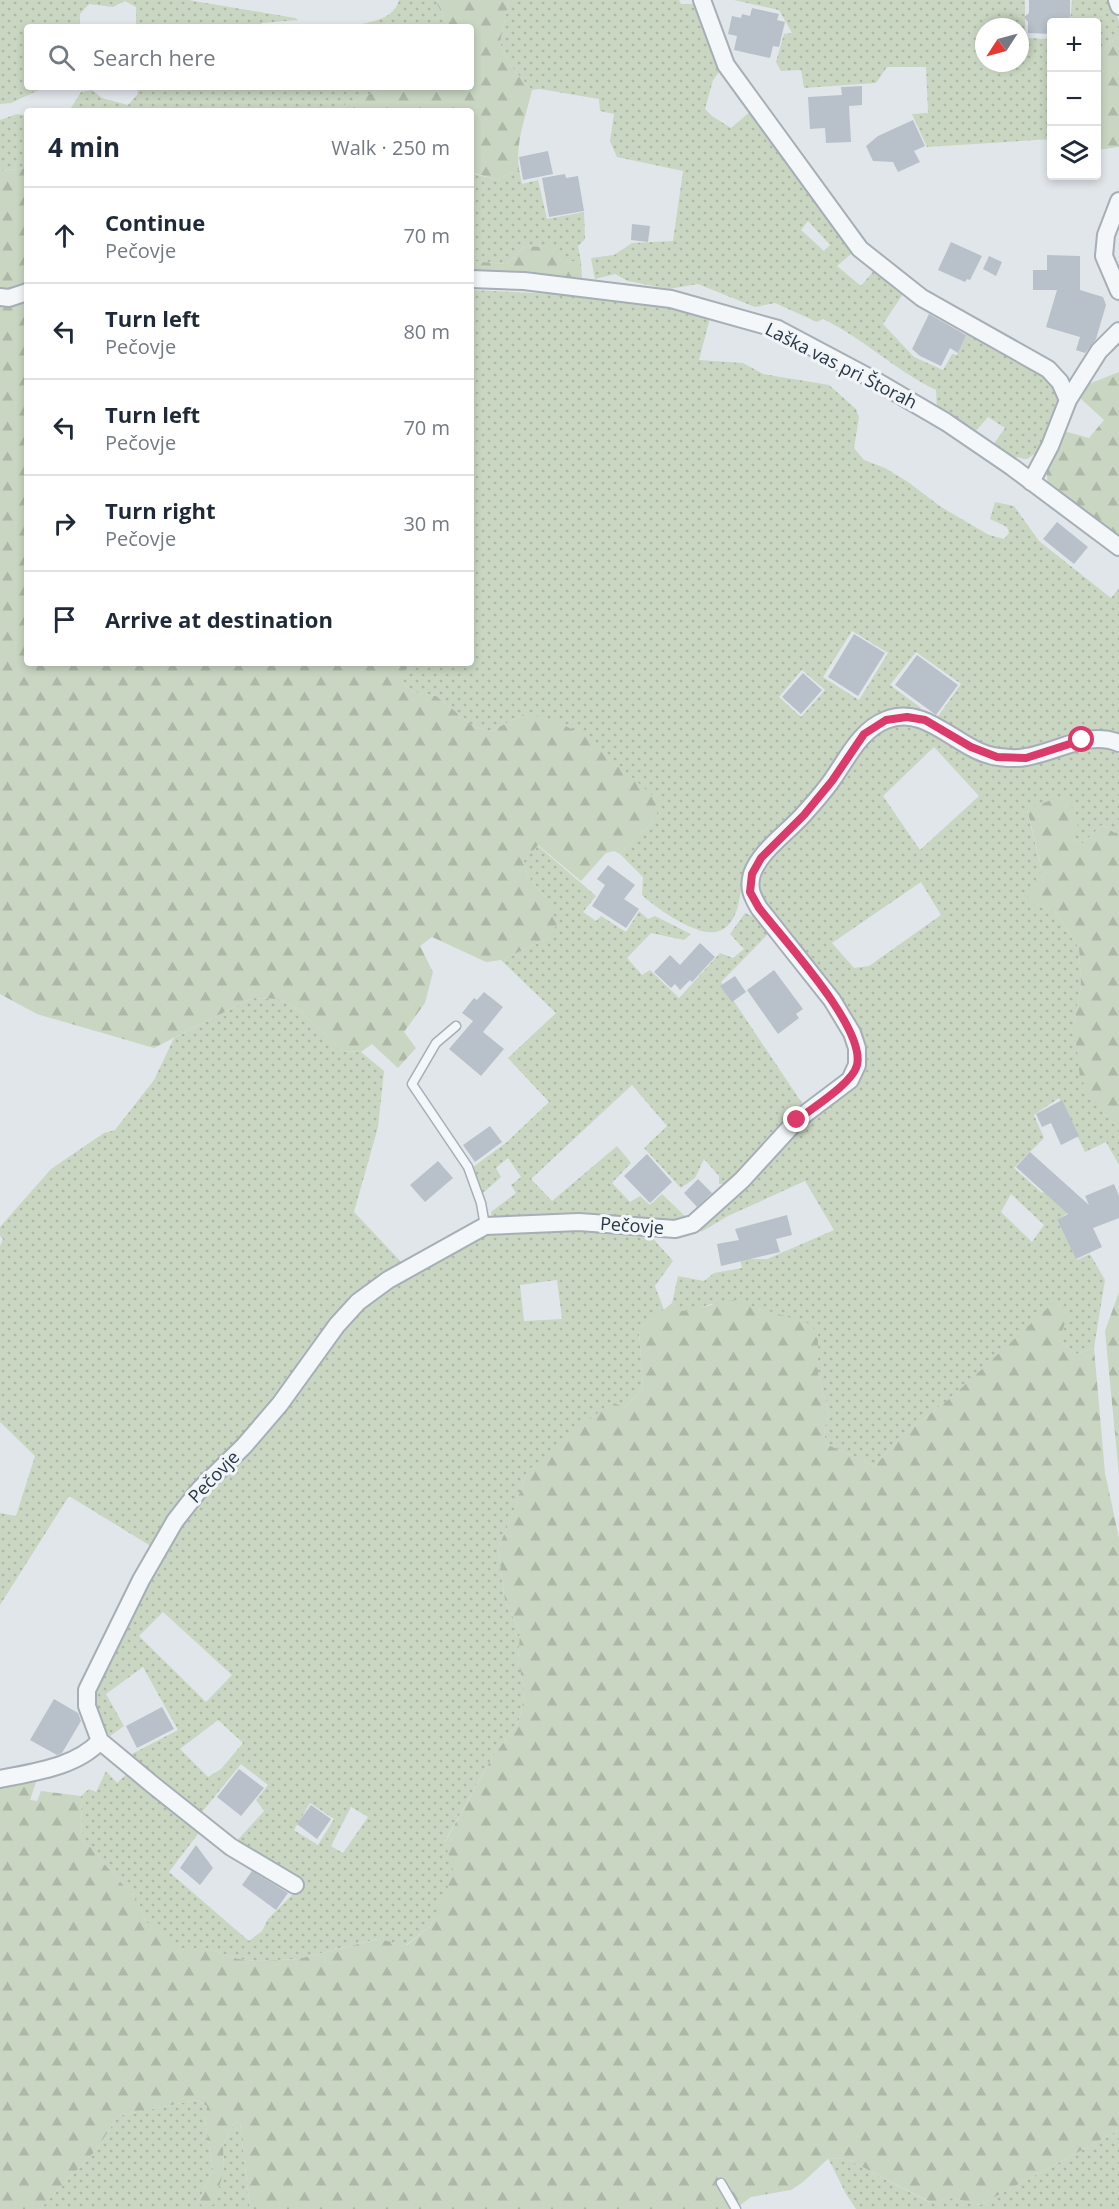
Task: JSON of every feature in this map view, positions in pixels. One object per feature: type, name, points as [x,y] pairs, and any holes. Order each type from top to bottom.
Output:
[{"type":"street","points":[[702,0],[726,65],[860,249],[922,298],[1048,369],[1060,382],[1068,400]]},
{"type":"street","points":[[1117,0],[1119,6]]},
{"type":"street","points":[[1119,201],[1106,235],[1104,256],[1119,291]]},
{"type":"street","name":"Laška vas pri Štorah","points":[[474,279],[524,281],[671,299],[778,329],[936,416],[1031,482]]},
{"type":"street","points":[[0,297],[9,298],[24,292]]},
{"type":"street","points":[[1119,331],[1099,351],[1068,400],[1050,446],[1031,482],[1119,547]]},
{"type":"street","name":"Pečovje","points":[[100,1741],[87,1706],[87,1690],[141,1580],[176,1521],[200,1489],[244,1446],[280,1404],[337,1325],[358,1302],[388,1280],[485,1227],[579,1222],[675,1229],[693,1224],[742,1180],[797,1120],[850,1080],[857,1065],[857,1048],[852,1032],[832,1000],[759,908],[750,892],[752,874],[761,858],[804,815],[832,781],[864,734],[886,720],[907,717],[925,720],[971,747],[997,757],[1026,758],[1082,740],[1111,740],[1119,743]]},
{"type":"street","points":[[0,1779],[43,1772],[90,1752],[100,1741],[215,1834],[295,1885]]},
{"type":"lane","points":[[456,1026],[436,1043],[412,1084],[468,1167],[481,1203],[485,1227]]},
{"type":"lane","points":[[721,2183],[736,2209]]},
{"type":"green space","points":[[0,0],[188,0],[298,20],[262,24],[136,24],[136,7],[125,1],[113,7],[89,4],[80,14],[80,24],[24,24],[24,90],[39,90],[11,103],[0,104]]},
{"type":"green space","points":[[399,0],[439,0],[437,4],[447,24],[360,24],[384,17],[394,10]]},
{"type":"green space","points":[[439,0],[509,0],[500,43],[508,63],[532,90],[518,149],[519,169],[497,180],[474,173],[474,108],[338,108],[378,90],[474,90],[474,24],[447,24],[437,4]]},
{"type":"green space","points":[[509,0],[679,0],[681,4],[699,4],[722,68],[713,80],[705,109],[731,128],[751,111],[857,249],[837,266],[861,286],[876,268],[905,291],[883,324],[914,357],[943,370],[952,354],[957,355],[969,328],[1039,366],[1056,385],[1060,402],[1039,451],[1027,459],[1010,456],[993,445],[1005,428],[988,417],[975,432],[937,410],[936,390],[907,374],[852,335],[823,319],[817,322],[775,303],[755,307],[698,284],[669,289],[628,281],[615,274],[595,279],[591,258],[614,255],[632,243],[673,241],[683,171],[617,157],[610,141],[614,114],[600,111],[599,99],[540,89],[532,90],[508,63],[500,43]],"holes":[[[808,221],[830,245],[824,251],[801,230]]]},
{"type":"green space","points":[[734,0],[1025,0],[1025,18],[975,18],[975,72],[1029,72],[1029,38],[1047,39],[1047,139],[927,147],[912,114],[928,113],[926,67],[887,67],[876,83],[804,88],[801,70],[781,71],[776,62],[784,34],[792,33],[779,10]]},
{"type":"green space","points":[[1072,0],[1111,0],[1119,21],[1119,36],[1107,44],[1101,56],[1101,18],[1070,18]]},
{"type":"green space","points":[[1119,36],[1119,147],[1101,149],[1101,56],[1107,44]]},
{"type":"green space","points":[[92,90],[102,98],[128,105],[138,90],[378,90],[338,108],[71,108],[81,92]]},
{"type":"green space","points":[[17,114],[24,115],[24,168],[0,171],[0,120]]},
{"type":"green space","points":[[24,168],[24,286],[0,292],[0,171]]},
{"type":"green space","points":[[519,169],[522,184],[538,180],[547,219],[584,212],[585,239],[578,246],[581,262],[563,261],[548,247],[525,246],[507,264],[474,261],[474,174],[497,180]]},
{"type":"green space","points":[[525,246],[548,247],[563,261],[581,262],[582,278],[474,271],[474,261],[507,264]]},
{"type":"green space","points":[[474,290],[600,296],[631,300],[710,318],[699,360],[743,363],[763,374],[829,385],[856,409],[859,417],[854,448],[864,460],[885,468],[941,507],[989,535],[1004,539],[1009,533],[1007,527],[990,519],[995,502],[1014,506],[1039,541],[1111,598],[1119,588],[1119,738],[1029,752],[984,749],[936,719],[961,684],[916,652],[890,685],[921,708],[918,711],[891,711],[756,857],[748,867],[743,879],[736,914],[732,921],[719,931],[711,932],[700,931],[678,921],[642,895],[643,877],[620,854],[654,821],[526,713],[489,732],[474,726],[436,696],[413,692],[405,685],[401,674],[408,666],[474,666]],"holes":[[[852,631],[888,653],[859,700],[823,677]],[[802,670],[825,690],[801,717],[779,697]]]},
{"type":"green space","points":[[24,297],[24,666],[409,666],[402,674],[405,685],[413,692],[436,696],[474,726],[489,732],[526,713],[557,722],[586,736],[661,803],[654,821],[620,854],[614,851],[606,853],[581,881],[538,845],[523,862],[528,876],[546,898],[557,924],[549,938],[501,960],[486,962],[432,937],[420,946],[433,972],[425,1003],[404,1032],[416,1048],[398,1068],[372,1044],[361,1052],[342,1051],[300,1011],[278,999],[252,998],[154,1048],[37,1014],[0,994],[0,305]]},
{"type":"green space","points":[[1119,372],[1119,540],[1059,494],[1048,483],[1046,470],[1064,431],[1089,438],[1104,420],[1080,398],[1086,385]]},
{"type":"green space","points":[[891,724],[914,724],[994,761],[1089,744],[1119,749],[1119,830],[1115,833],[1102,825],[1082,844],[1027,810],[1042,871],[1032,903],[1054,910],[1079,948],[1081,986],[1074,1024],[1104,1114],[1119,1128],[1119,1165],[1106,1142],[1085,1152],[1059,1098],[1034,1115],[1044,1138],[1014,1168],[1042,1193],[1046,1189],[1070,1211],[1057,1221],[1077,1260],[1090,1254],[1105,1280],[1094,1348],[1077,1354],[1059,1341],[953,1396],[901,1436],[875,1466],[826,1444],[824,1429],[829,1414],[818,1373],[818,1333],[711,1304],[692,1311],[677,1311],[672,1303],[678,1276],[704,1281],[714,1273],[742,1268],[740,1259],[767,1259],[834,1230],[805,1181],[728,1216],[701,1232],[700,1225],[783,1140],[851,1086],[859,1036],[844,1003],[758,896],[758,878],[761,867],[861,747]],"holes":[[[934,747],[979,796],[920,850],[883,796]],[[921,882],[941,915],[869,966],[854,968],[832,943]],[[1011,1194],[1044,1225],[1032,1242],[1001,1212]]]},
{"type":"green space","points":[[1065,795],[1079,819],[1074,839],[1082,844],[1102,825],[1115,833],[1119,830],[1119,1128],[1104,1114],[1080,1078],[1074,1024],[1081,986],[1079,948],[1054,910],[1032,903],[1026,894],[1042,870],[1027,809]]},
{"type":"green space","points":[[537,845],[596,896],[583,912],[596,921],[601,916],[626,932],[639,911],[648,919],[655,916],[691,934],[684,940],[651,933],[627,958],[642,975],[650,970],[679,998],[720,953],[733,958],[744,949],[730,934],[745,913],[762,920],[772,930],[721,982],[804,1106],[728,1184],[719,1184],[719,1176],[704,1159],[695,1178],[681,1188],[644,1148],[667,1126],[632,1085],[531,1179],[552,1201],[617,1146],[631,1163],[612,1183],[630,1202],[640,1196],[650,1205],[662,1194],[686,1217],[683,1221],[492,1219],[491,1212],[516,1193],[511,1185],[521,1177],[508,1158],[496,1168],[501,1177],[483,1193],[473,1167],[507,1142],[549,1102],[508,1058],[556,1013],[501,960],[549,938],[546,898],[528,876],[523,862]]},
{"type":"green space","points":[[252,998],[278,999],[300,1011],[342,1051],[361,1052],[384,1071],[378,1127],[354,1212],[404,1265],[290,1384],[154,1548],[69,1496],[0,1605],[0,1513],[16,1516],[35,1456],[0,1422],[0,1246],[3,1239],[0,1236],[0,1227],[51,1169],[104,1133],[115,1130],[154,1080],[174,1038]]},
{"type":"green space","points":[[558,1228],[649,1234],[673,1261],[655,1286],[664,1310],[639,1329],[643,1390],[624,1407],[527,1471],[498,1548],[505,1601],[520,1631],[518,1662],[525,1691],[519,1721],[490,1761],[445,1841],[455,1873],[430,1926],[406,1945],[377,1939],[298,1959],[257,1961],[238,1959],[205,1948],[178,1949],[145,1921],[139,1903],[96,1852],[82,1841],[81,1796],[89,1789],[96,1792],[106,1771],[117,1783],[130,1771],[201,1830],[169,1872],[249,1941],[262,1931],[268,1919],[295,1892],[298,1893],[302,1885],[234,1844],[264,1811],[256,1800],[268,1785],[241,1764],[198,1817],[128,1756],[178,1730],[143,1667],[106,1694],[124,1726],[110,1736],[97,1721],[91,1689],[185,1514],[372,1296],[490,1232]],"holes":[[[557,1280],[562,1319],[524,1321],[520,1285]],[[163,1612],[232,1675],[206,1702],[139,1636]],[[218,1720],[243,1743],[221,1769],[208,1777],[180,1749]],[[310,1803],[334,1819],[318,1845],[294,1830]],[[351,1807],[368,1817],[343,1853],[331,1846]]]},
{"type":"green space","points":[[1119,1292],[1119,1475],[1105,1331]]},
{"type":"green space","points":[[733,1300],[808,1323],[818,1333],[818,1373],[829,1414],[824,1429],[826,1444],[875,1466],[901,1436],[953,1396],[1054,1302],[1069,1310],[1059,1341],[1077,1354],[1094,1348],[1105,1473],[1119,1538],[1119,2130],[980,2205],[953,2198],[930,2202],[847,2159],[829,2158],[791,2190],[751,2197],[735,2209],[250,2209],[240,2122],[234,2123],[223,2145],[224,2170],[214,2204],[206,2209],[198,2202],[213,2170],[205,2121],[207,2106],[196,2100],[118,2116],[97,2149],[40,2209],[0,2209],[0,1785],[37,1779],[30,1800],[37,1801],[41,1791],[81,1796],[82,1841],[96,1851],[100,1859],[139,1903],[145,1921],[178,1948],[205,1948],[238,1959],[257,1961],[298,1959],[378,1939],[407,1945],[430,1926],[454,1873],[445,1842],[490,1761],[519,1721],[525,1691],[518,1662],[520,1631],[505,1601],[498,1548],[527,1471],[611,1402],[624,1407],[643,1390],[639,1329],[672,1303],[677,1311]]},
{"type":"green space","points":[[196,2100],[207,2106],[205,2121],[213,2170],[198,2202],[224,2170],[223,2145],[234,2123],[240,2122],[250,2209],[40,2209],[97,2149],[118,2116]]},
{"type":"green space","points":[[1119,2130],[1119,2209],[856,2209],[828,2158],[847,2159],[929,2202],[953,2198],[980,2205]]},
{"type":"building","points":[[1029,0],[1070,0],[1070,18],[1047,18],[1047,34],[1029,33],[1029,18],[1024,17],[1029,13]]},
{"type":"building","points":[[752,8],[779,14],[777,20],[785,22],[779,47],[773,46],[770,58],[734,50],[737,36],[728,34],[732,16],[741,18],[742,14],[750,16]]},
{"type":"building","points":[[862,86],[862,105],[849,106],[851,142],[826,143],[825,128],[810,129],[808,97],[842,95],[841,87]]},
{"type":"building","points":[[913,120],[925,146],[914,151],[920,162],[898,172],[893,162],[873,161],[866,146],[878,136]]},
{"type":"building","points":[[548,151],[553,174],[523,180],[519,157]]},
{"type":"building","points":[[565,174],[566,178],[578,176],[584,211],[549,217],[542,178]]},
{"type":"building","points":[[632,224],[650,226],[648,242],[631,240]]},
{"type":"building","points":[[951,242],[982,256],[970,280],[967,279],[965,282],[938,270]]},
{"type":"building","points":[[1047,255],[1080,256],[1080,290],[1103,297],[1106,305],[1096,339],[1085,353],[1076,350],[1080,337],[1046,327],[1057,290],[1033,290],[1033,270],[1047,270]]},
{"type":"building","points":[[989,256],[1002,262],[996,276],[983,269]]},
{"type":"building","points":[[929,314],[966,335],[958,353],[950,348],[941,366],[920,356],[912,349]]},
{"type":"building","points":[[1057,522],[1088,547],[1074,564],[1043,539]]},
{"type":"building","points":[[854,634],[885,653],[858,696],[828,677]]},
{"type":"building","points":[[917,655],[958,685],[936,715],[895,685]]},
{"type":"building","points":[[803,673],[822,690],[801,714],[782,697]]},
{"type":"building","points":[[608,865],[635,885],[624,899],[639,909],[626,928],[592,906],[605,885],[597,879]]},
{"type":"building","points":[[700,943],[715,957],[692,982],[690,980],[680,990],[675,984],[671,988],[654,972],[670,955],[680,965]]},
{"type":"building","points":[[774,970],[803,1009],[796,1014],[799,1018],[778,1034],[747,990]]},
{"type":"building","points":[[735,976],[746,992],[732,1002],[720,986]]},
{"type":"building","points":[[484,992],[503,1007],[483,1032],[504,1049],[481,1076],[449,1049],[473,1021],[462,1013],[474,998],[477,1000]]},
{"type":"building","points":[[1062,1100],[1079,1136],[1061,1145],[1051,1123],[1042,1127],[1036,1114]]},
{"type":"building","points":[[490,1126],[502,1142],[475,1162],[463,1145]]},
{"type":"building","points":[[1030,1152],[1089,1205],[1085,1196],[1114,1184],[1119,1196],[1119,1218],[1093,1228],[1102,1247],[1076,1259],[1057,1220],[1068,1214],[1016,1167]]},
{"type":"building","points":[[647,1154],[672,1182],[650,1203],[624,1176]]},
{"type":"building","points":[[438,1161],[453,1178],[425,1202],[410,1185]]},
{"type":"building","points":[[698,1179],[712,1193],[697,1207],[684,1193]]},
{"type":"building","points":[[787,1215],[792,1235],[776,1239],[780,1252],[721,1266],[717,1244],[739,1240],[735,1229]]},
{"type":"building","points":[[54,1699],[78,1713],[81,1721],[62,1753],[57,1755],[30,1740]]},
{"type":"building","points":[[162,1707],[174,1729],[137,1748],[126,1726]]},
{"type":"building","points":[[239,1769],[264,1788],[241,1816],[217,1797]]},
{"type":"building","points":[[311,1805],[331,1819],[317,1839],[297,1824]]},
{"type":"building","points":[[196,1845],[213,1868],[200,1885],[180,1868]]},
{"type":"building","points":[[252,1871],[288,1893],[276,1910],[242,1885]]},
{"type":"route","points":[[797,1120],[850,1080],[857,1065],[857,1048],[852,1032],[832,1000],[759,908],[750,892],[752,874],[761,858],[804,815],[832,781],[864,734],[886,720],[907,717],[925,720],[971,747],[997,757],[1026,758],[1082,740]]}]
